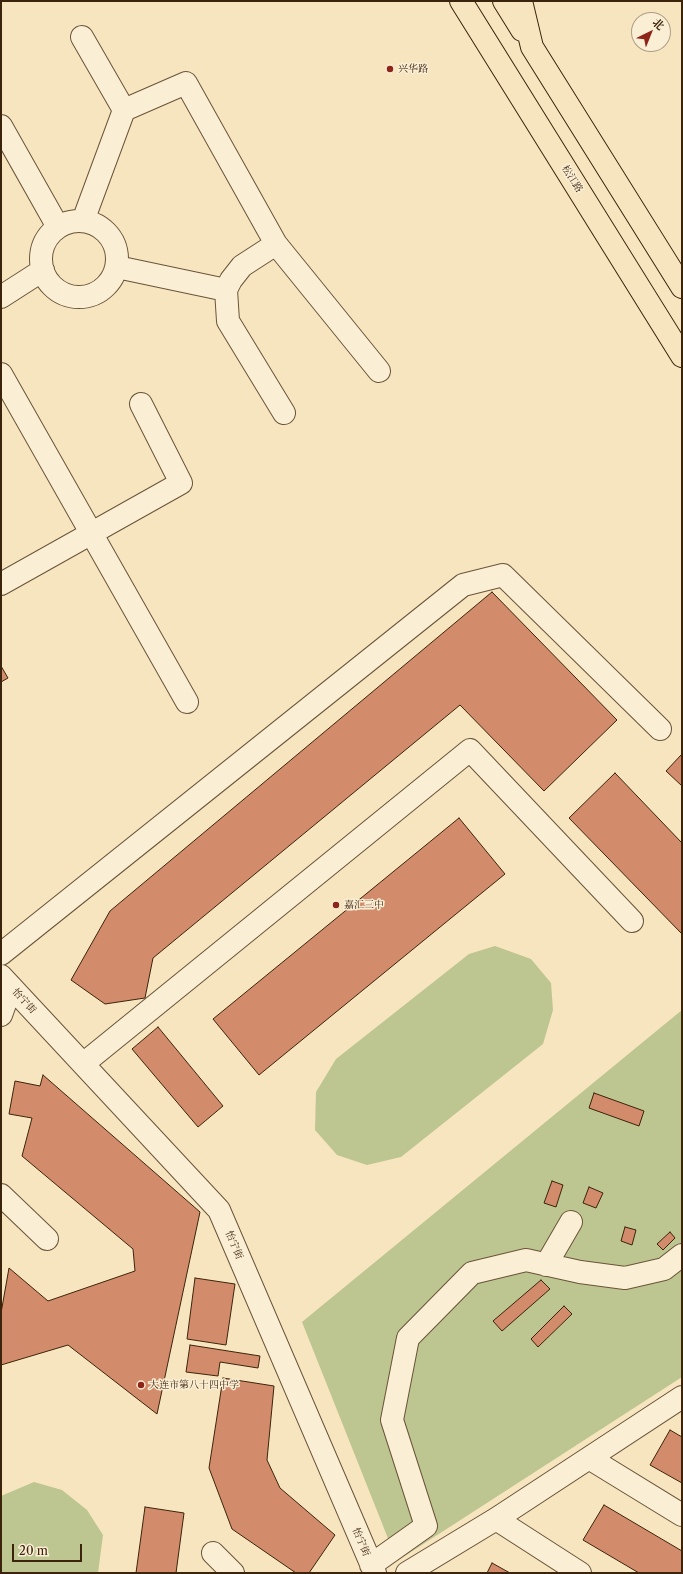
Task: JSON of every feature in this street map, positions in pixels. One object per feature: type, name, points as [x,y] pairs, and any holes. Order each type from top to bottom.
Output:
[{"type":"main road","name":"松江路","points":[[461,1],[682,356]]},
{"type":"main road","points":[[504,1],[682,287]]},
{"type":"main road","points":[[521,1],[532,47]]},
{"type":"street","points":[[82,37],[124,110]]},
{"type":"street","points":[[83,221],[124,110],[186,83],[276,244],[379,371]]},
{"type":"street","points":[[1,126],[58,227]]},
{"type":"street","points":[[83,221],[95,224],[106,232],[113,242],[117,254],[116,267],[112,279],[103,288],[92,295],[80,297],[68,295],[57,290],[49,281],[43,270],[41,258],[44,246],[49,236],[58,227],[70,222],[83,221]]},
{"type":"street","points":[[276,244],[242,266],[231,280],[226,290],[228,321],[284,413]]},
{"type":"street","points":[[116,267],[226,290]]},
{"type":"street","points":[[1,297],[43,270]]},
{"type":"street","points":[[1,374],[187,702]]},
{"type":"street","points":[[1,584],[181,483],[141,404]]},
{"type":"street","points":[[1,954],[463,584],[503,575],[660,729]]},
{"type":"street","points":[[83,1064],[470,750],[632,921]]},
{"type":"street","points":[[1,1015],[6,982]]},
{"type":"street","name":"怡宁街","points":[[6,982],[219,1210],[373,1569]]},
{"type":"street","points":[[1,1195],[47,1239]]},
{"type":"street","points":[[546,1265],[571,1222]]},
{"type":"street","points":[[373,1569],[426,1526],[392,1420],[408,1338],[472,1273],[526,1260],[580,1272],[625,1278],[664,1269],[682,1255]]},
{"type":"street","points":[[407,1573],[496,1519],[682,1397]]},
{"type":"street","points":[[589,1458],[682,1515]]},
{"type":"street","points":[[496,1519],[580,1573]]},
{"type":"street","points":[[213,1553],[233,1573]]},
{"type":"green space","points":[[495,946],[531,959],[551,983],[553,1010],[543,1044],[401,1157],[367,1165],[337,1155],[315,1130],[316,1092],[336,1059],[469,954]]},
{"type":"green space","points":[[682,1010],[682,1377],[397,1561],[302,1322]]},
{"type":"green space","points":[[34,1482],[62,1490],[87,1510],[103,1535],[98,1573],[1,1573],[1,1496]]},
{"type":"building","points":[[492,592],[617,720],[544,791],[460,705],[153,958],[145,998],[105,1004],[71,980],[110,911]]},
{"type":"building","points":[[1,666],[8,678],[1,682]]},
{"type":"building","points":[[682,754],[682,786],[666,771]]},
{"type":"building","points":[[615,773],[682,843],[682,934],[569,818]]},
{"type":"building","points":[[459,818],[505,874],[259,1075],[213,1019]]},
{"type":"building","points":[[158,1027],[223,1106],[198,1127],[132,1049]]},
{"type":"building","points":[[43,1075],[200,1212],[157,1414],[68,1345],[1,1365],[1,1313],[9,1268],[48,1301],[135,1271],[133,1249],[22,1156],[32,1118],[9,1114],[15,1081],[40,1086]]},
{"type":"building","points":[[594,1093],[644,1111],[639,1126],[589,1108]]},
{"type":"building","points":[[552,1181],[563,1185],[556,1207],[544,1203]]},
{"type":"building","points":[[589,1187],[603,1193],[596,1208],[583,1203]]},
{"type":"building","points":[[625,1227],[636,1230],[632,1245],[621,1241]]},
{"type":"building","points":[[670,1232],[675,1238],[663,1250],[657,1244]]},
{"type":"building","points":[[195,1278],[235,1284],[226,1345],[187,1339]]},
{"type":"building","points":[[541,1280],[550,1289],[502,1331],[493,1321]]},
{"type":"building","points":[[564,1306],[572,1314],[538,1347],[531,1339]]},
{"type":"building","points":[[190,1345],[260,1356],[258,1368],[220,1362],[218,1376],[186,1372]]},
{"type":"building","points":[[223,1378],[274,1386],[267,1460],[280,1488],[335,1535],[309,1573],[296,1573],[232,1529],[209,1468]]},
{"type":"building","points":[[670,1430],[682,1437],[682,1483],[650,1465]]},
{"type":"building","points":[[604,1505],[682,1551],[682,1573],[639,1573],[583,1540]]},
{"type":"building","points":[[145,1507],[184,1513],[176,1573],[136,1573]]},
{"type":"building","points":[[492,1563],[510,1573],[487,1573]]},
{"type":"place","name":"兴华路","points":[[390,69]]},
{"type":"place","name":"嘉汇三中","points":[[336,905]]},
{"type":"place","name":"大连市第八十四中学","points":[[141,1385]]}]
